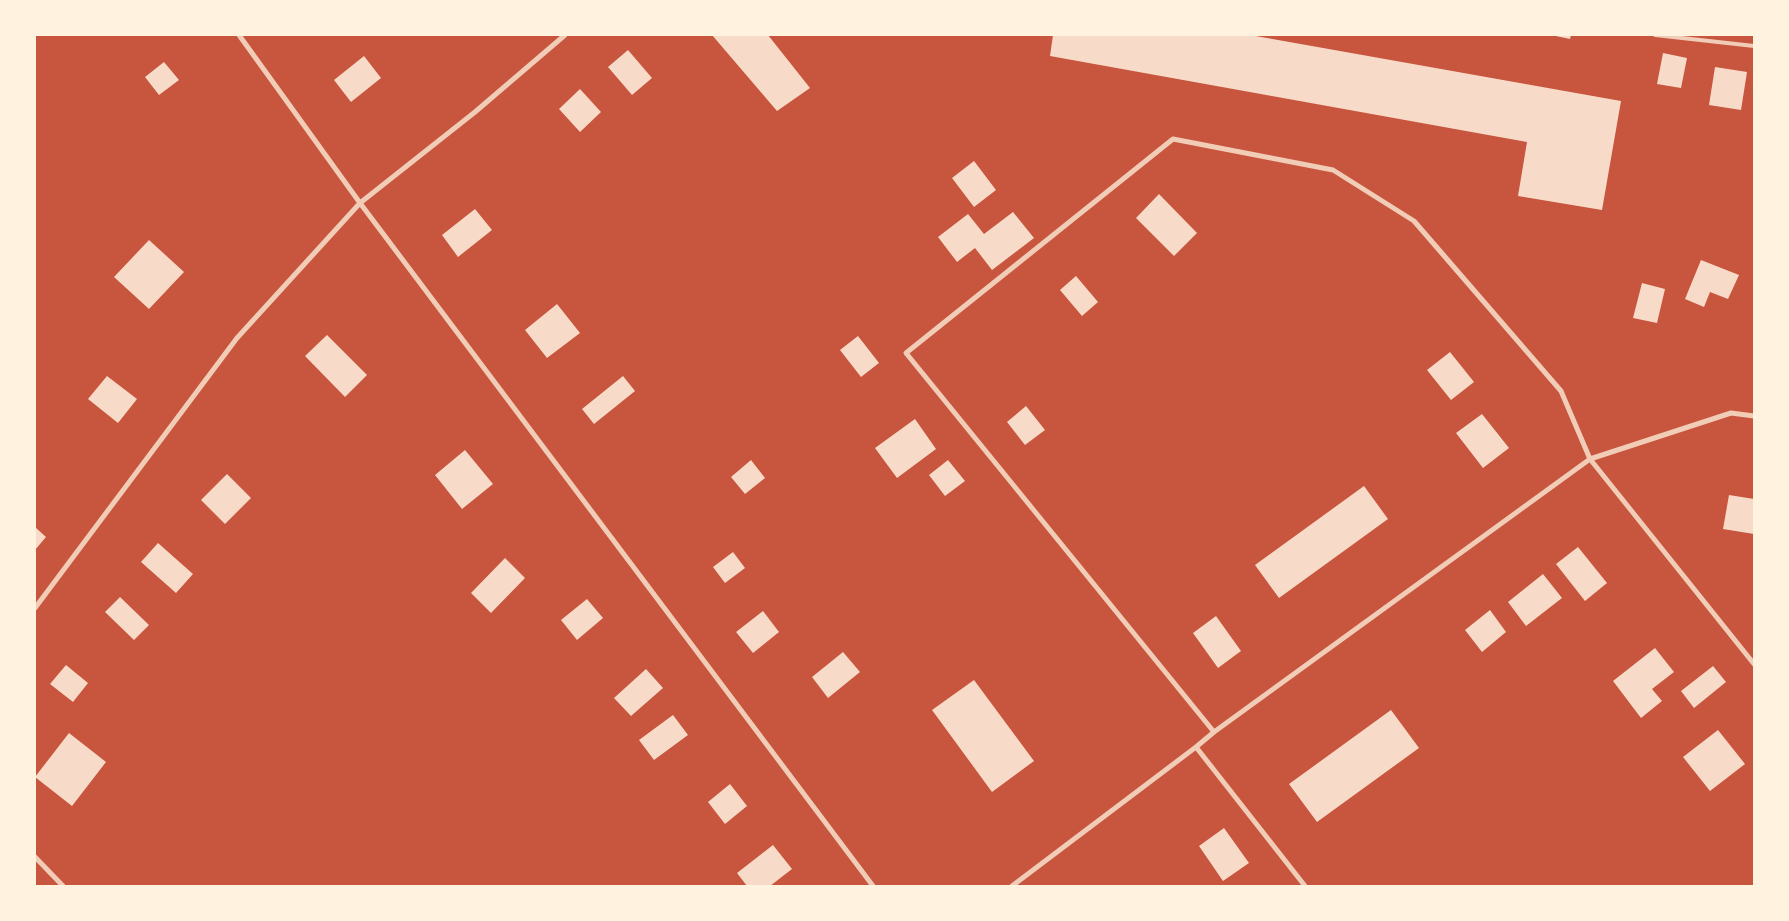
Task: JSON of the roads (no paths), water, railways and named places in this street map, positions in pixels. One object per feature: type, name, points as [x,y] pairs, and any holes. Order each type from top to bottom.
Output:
[{"type":"street","points":[[240,35],[360,203],[874,886]]},
{"type":"street","points":[[35,608],[237,338],[360,203],[475,112],[565,35]]},
{"type":"street","points":[[1214,732],[906,353],[1173,139],[1333,170],[1414,221],[1561,391],[1590,459],[1754,664]]},
{"type":"street","points":[[1012,886],[1214,732],[1590,459],[1731,413],[1754,416]]},
{"type":"street","points":[[1196,747],[1305,886]]},
{"type":"street","points":[[35,857],[63,886]]},
{"type":"lane","points":[[1655,35],[1754,46]]}]
